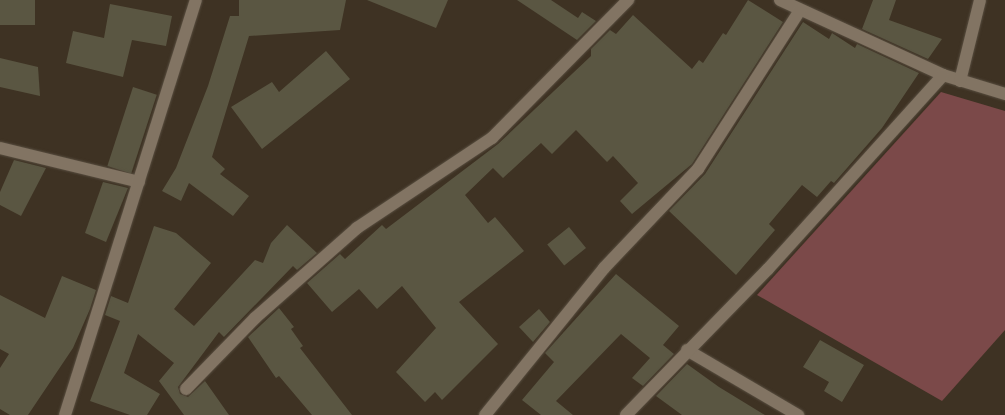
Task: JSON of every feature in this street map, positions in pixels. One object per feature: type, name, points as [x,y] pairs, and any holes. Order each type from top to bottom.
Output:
[{"type":"street","points":[[66,415],[196,0]]},
{"type":"street","points":[[186,389],[255,318],[357,228],[492,138],[628,0]]},
{"type":"street","points":[[780,0],[943,75],[1005,94]]},
{"type":"street","points":[[960,81],[980,0]]},
{"type":"street","points":[[485,415],[604,268],[698,169],[800,10]]},
{"type":"street","points":[[626,415],[687,350],[768,269],[943,75]]},
{"type":"street","points":[[2,151],[139,182]]},
{"type":"street","points":[[687,350],[798,415]]},
{"type":"shaded area","points":[[941,92],[1005,111],[1005,330],[942,401],[757,295]]},
{"type":"building","points":[[0,0],[35,0],[35,25],[0,25]]},
{"type":"building","points":[[239,0],[346,0],[340,30],[249,36],[212,157],[225,169],[220,174],[249,196],[233,216],[189,183],[181,201],[162,191],[176,168],[208,86],[230,16],[239,16]]},
{"type":"building","points":[[367,0],[448,0],[436,28]]},
{"type":"building","points":[[517,0],[551,0],[578,18],[582,12],[596,21],[577,40]]},
{"type":"building","points":[[748,0],[783,22],[692,164],[632,214],[620,201],[638,183],[613,156],[607,162],[576,130],[552,154],[541,143],[503,178],[493,168],[465,195],[488,223],[495,217],[524,251],[459,302],[498,344],[442,400],[435,392],[425,402],[396,372],[436,328],[402,286],[377,309],[359,289],[332,312],[307,283],[340,254],[345,259],[382,225],[386,229],[498,144],[591,56],[591,49],[610,30],[616,34],[633,15],[692,69],[699,60],[703,63],[723,33],[726,35]]},
{"type":"building","points":[[873,0],[896,0],[889,20],[942,39],[928,59],[862,29]]},
{"type":"building","points":[[110,4],[172,16],[166,46],[132,40],[123,77],[66,63],[73,31],[104,38]]},
{"type":"building","points":[[803,22],[829,39],[832,33],[855,48],[857,44],[919,73],[882,128],[834,183],[831,181],[817,197],[802,185],[769,224],[775,230],[736,275],[669,211],[705,174]]},
{"type":"building","points":[[326,51],[350,79],[262,149],[231,107],[272,82],[279,92]]},
{"type":"building","points":[[0,58],[38,67],[40,96],[0,87]]},
{"type":"building","points":[[133,87],[157,95],[131,174],[107,166]]},
{"type":"building","points":[[14,160],[46,168],[21,216],[0,205],[0,192]]},
{"type":"building","points":[[103,182],[128,188],[106,242],[85,233]]},
{"type":"building","points":[[287,225],[317,253],[297,270],[293,266],[224,337],[219,332],[178,387],[180,394],[188,397],[205,381],[229,415],[184,415],[159,381],[174,363],[138,334],[124,373],[160,394],[147,415],[130,415],[90,401],[120,321],[105,315],[111,296],[128,303],[154,226],[176,233],[211,263],[174,309],[194,326],[255,260],[263,263],[271,243]]},
{"type":"building","points":[[569,227],[586,248],[564,266],[547,245]]},
{"type":"building","points":[[616,274],[679,326],[663,345],[674,354],[643,386],[632,378],[650,358],[621,334],[556,401],[573,415],[541,415],[522,400],[554,362],[545,353]]},
{"type":"building","points":[[62,276],[96,290],[90,309],[73,348],[28,415],[10,415],[0,409],[0,368],[9,354],[0,349],[0,295],[45,318]]},
{"type":"building","points":[[279,308],[294,327],[291,329],[303,346],[300,348],[352,415],[312,415],[279,376],[276,378],[248,337]]},
{"type":"building","points":[[539,309],[550,322],[533,342],[519,327]]},
{"type":"building","points":[[820,340],[864,365],[842,402],[824,391],[829,382],[803,367]]},
{"type":"building","points":[[687,364],[719,387],[765,415],[682,415],[656,396]]}]
